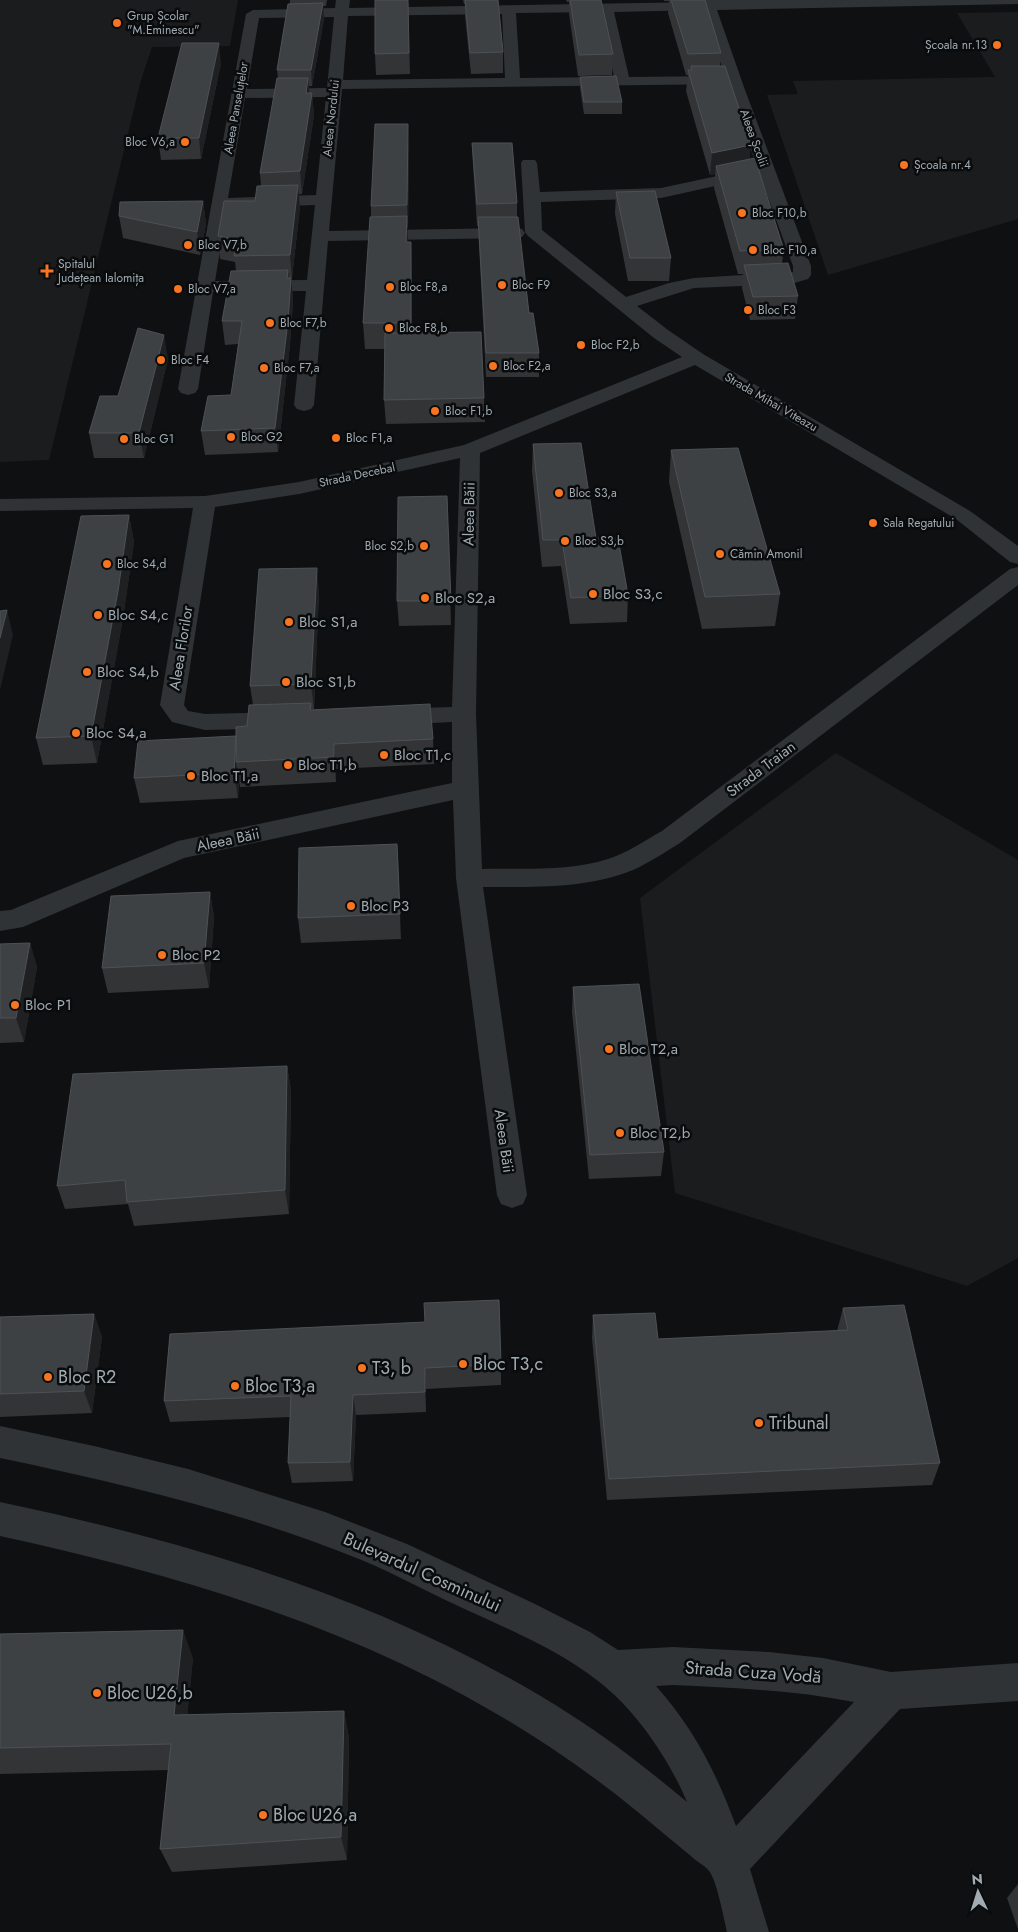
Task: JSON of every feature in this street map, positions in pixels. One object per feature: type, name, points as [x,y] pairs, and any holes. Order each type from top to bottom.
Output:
[{"type":"street","name":"Aleea Panseluțelor","points":[[188,390],[254,7],[342,6],[509,10],[708,3],[1018,0]]},
{"type":"street","name":"Aleea Școlii","points":[[624,304],[675,287],[694,283],[792,279],[802,275],[802,266],[766,170],[708,3]]},
{"type":"street","name":"Aleea Nordului","points":[[304,405],[342,6]]},
{"type":"street","points":[[606,8],[622,81]]},
{"type":"street","points":[[509,10],[513,82]]},
{"type":"street","points":[[238,94],[513,82],[734,80]]},
{"type":"street","points":[[320,236],[534,232],[529,163]]},
{"type":"street","points":[[532,197],[661,193],[766,170]]},
{"type":"street","points":[[220,203],[323,200]]},
{"type":"street","name":"Strada Mihai Viteazu","points":[[534,232],[661,334],[696,358],[963,515],[1000,542],[1018,558]]},
{"type":"street","points":[[206,287],[315,285]]},
{"type":"street","name":"Strada Decebal","points":[[0,505],[205,502],[299,488],[470,450],[696,358]]},
{"type":"street","name":"Aleea Băii","points":[[470,450],[464,714],[469,878],[512,1195]]},
{"type":"street","name":"Aleea Florilor","points":[[205,502],[172,705],[180,717],[205,722],[309,719]]},
{"type":"street","name":"Strada Traian","points":[[469,878],[565,875],[606,869],[640,856],[679,831],[1018,574]]},
{"type":"street","points":[[376,717],[464,714]]},
{"type":"street","name":"Aleea Băii","points":[[0,921],[14,920],[178,850],[465,789]]},
{"type":"street","name":"Bulevardul Cosminului","points":[[0,1442],[94,1461],[182,1484],[279,1513],[372,1546],[524,1618],[566,1640],[613,1669],[649,1706],[671,1734],[688,1762],[704,1794],[729,1862],[748,1932]]},
{"type":"street","points":[[0,1519],[71,1533],[160,1555],[251,1582],[336,1614],[466,1674],[558,1728],[625,1777],[729,1862],[891,1691]]},
{"type":"street","name":"Strada Cuza Vodă","points":[[613,1669],[673,1666],[769,1671],[823,1677],[891,1691],[1018,1682]]},
{"type":"shaded area","name":"Spitalul Județean Ialomița","points":[[0,0],[238,0],[230,46],[152,47],[141,80],[49,460],[0,462]]},
{"type":"shaded area","name":"Școala nr.4","points":[[1018,12],[1018,219],[828,275],[767,95],[798,94],[793,81],[995,77],[957,13]]},
{"type":"shaded area","points":[[836,753],[1018,860],[1018,1258],[967,1286],[675,1193],[640,898]]},
{"type":"building","points":[[375,0],[408,0],[409,53],[375,54]]},
{"type":"building","points":[[465,0],[498,0],[503,52],[470,53]]},
{"type":"building","points":[[570,0],[601,0],[613,54],[579,55]]},
{"type":"building","points":[[671,0],[705,0],[721,53],[688,54]]},
{"type":"building","points":[[323,3],[311,70],[277,70],[288,4]]},
{"type":"building","points":[[182,43],[219,43],[199,138],[158,138]]},
{"type":"building","points":[[691,66],[725,66],[751,145],[712,153],[688,70],[692,70]]},
{"type":"building","points":[[616,76],[622,102],[584,102],[580,77]]},
{"type":"building","points":[[277,78],[308,78],[306,93],[312,93],[300,171],[260,173]]},
{"type":"building","points":[[375,124],[408,124],[407,205],[371,206]]},
{"type":"building","points":[[472,143],[512,143],[517,203],[477,204]]},
{"type":"building","points":[[755,158],[784,250],[740,251],[716,166]]},
{"type":"building","points":[[298,185],[290,255],[234,256],[237,240],[218,236],[224,201],[255,201],[257,186]]},
{"type":"building","points":[[655,191],[671,258],[630,258],[616,192]]},
{"type":"building","points":[[203,201],[197,232],[119,216],[120,202]]},
{"type":"building","points":[[407,216],[406,242],[411,242],[411,323],[363,323],[370,217]]},
{"type":"building","points":[[478,217],[518,217],[529,313],[533,313],[539,353],[486,353]]},
{"type":"building","points":[[788,263],[798,296],[753,297],[744,265]]},
{"type":"building","points":[[288,270],[287,278],[291,278],[288,321],[275,428],[201,431],[208,396],[231,395],[242,321],[222,321],[231,271]]},
{"type":"building","points":[[138,328],[164,335],[139,433],[89,433],[100,396],[118,396]]},
{"type":"building","points":[[481,332],[484,398],[384,400],[385,333]]},
{"type":"building","points":[[581,443],[596,538],[618,538],[628,595],[571,598],[562,540],[543,540],[533,444]]},
{"type":"building","name":"Cămin Amonil","points":[[738,448],[780,594],[705,597],[671,450]]},
{"type":"building","points":[[447,496],[451,601],[397,601],[398,497]]},
{"type":"building","points":[[129,515],[118,591],[91,736],[36,738],[81,516]]},
{"type":"building","points":[[317,568],[311,684],[250,686],[259,569]]},
{"type":"building","points":[[7,610],[0,638],[0,611]]},
{"type":"building","points":[[311,703],[310,710],[430,704],[433,739],[334,744],[334,757],[236,762],[236,727],[247,726],[249,705]]},
{"type":"building","points":[[236,736],[234,773],[134,778],[138,741]]},
{"type":"building","name":"Bloc P3","points":[[397,844],[400,914],[298,918],[299,848]]},
{"type":"building","points":[[210,892],[204,963],[102,968],[111,896]]},
{"type":"building","points":[[30,943],[16,1018],[0,1018],[0,944]]},
{"type":"building","points":[[639,984],[664,1152],[590,1155],[573,987]]},
{"type":"building","points":[[287,1066],[285,1190],[127,1202],[125,1180],[57,1186],[73,1074]]},
{"type":"building","points":[[499,1300],[501,1364],[425,1368],[425,1392],[353,1395],[350,1462],[288,1463],[291,1396],[164,1401],[170,1334],[425,1322],[424,1303]]},
{"type":"building","name":"Tribunal","points":[[904,1305],[940,1463],[609,1479],[593,1315],[655,1313],[658,1339],[848,1330],[843,1308]]},
{"type":"building","name":"Bloc R2","points":[[94,1314],[84,1391],[0,1394],[0,1317]]},
{"type":"building","points":[[183,1630],[174,1715],[344,1711],[341,1837],[160,1849],[171,1744],[0,1748],[0,1634]]},
{"type":"place","name":"Grup Școlar \"M.Eminescu\"","points":[[117,23]]},
{"type":"place","name":"Școala nr.13","points":[[997,45]]},
{"type":"place","name":"Bloc V6,a","points":[[185,142]]},
{"type":"place","name":"Școala nr.4","points":[[904,165]]},
{"type":"place","name":"Bloc F10,b","points":[[742,213]]},
{"type":"place","name":"Bloc V7,b","points":[[188,245]]},
{"type":"place","name":"Bloc F10,a","points":[[753,250]]},
{"type":"place","name":"Spitalul Județean Ialomița","points":[[47,271]]},
{"type":"place","name":"Bloc F9","points":[[502,285]]},
{"type":"place","name":"Bloc F8,a","points":[[390,287]]},
{"type":"place","name":"Bloc V7,a","points":[[178,289]]},
{"type":"place","name":"Bloc F3","points":[[748,310]]},
{"type":"place","name":"Bloc F7,b","points":[[270,323]]},
{"type":"place","name":"Bloc F8,b","points":[[389,328]]},
{"type":"place","name":"Bloc F2,b","points":[[581,345]]},
{"type":"place","name":"Bloc F4","points":[[161,360]]},
{"type":"place","name":"Bloc F2,a","points":[[493,366]]},
{"type":"place","name":"Bloc F7,a","points":[[264,368]]},
{"type":"place","name":"Bloc F1,b","points":[[435,411]]},
{"type":"place","name":"Bloc G2","points":[[231,437]]},
{"type":"place","name":"Bloc F1,a","points":[[336,438]]},
{"type":"place","name":"Bloc G1","points":[[124,439]]},
{"type":"place","name":"Bloc S3,a","points":[[559,493]]},
{"type":"place","name":"Sala Regatului","points":[[873,523]]},
{"type":"place","name":"Bloc S3,b","points":[[565,541]]},
{"type":"place","name":"Bloc S2,b","points":[[424,546]]},
{"type":"place","name":"Cămin Amonil","points":[[720,554]]},
{"type":"place","name":"Bloc S4,d","points":[[107,564]]},
{"type":"place","name":"Bloc S3,c","points":[[593,594]]},
{"type":"place","name":"Bloc S2,a","points":[[425,598]]},
{"type":"place","name":"Bloc S4,c","points":[[98,615]]},
{"type":"place","name":"Bloc S1,a","points":[[289,622]]},
{"type":"place","name":"Bloc S4,b","points":[[87,672]]},
{"type":"place","name":"Bloc S1,b","points":[[286,682]]},
{"type":"place","name":"Bloc S4,a","points":[[76,733]]},
{"type":"place","name":"Bloc T1,c","points":[[384,755]]},
{"type":"place","name":"Bloc T1,b","points":[[288,765]]},
{"type":"place","name":"Bloc T1,a","points":[[191,776]]},
{"type":"place","name":"Bloc P3","points":[[351,906]]},
{"type":"place","name":"Bloc P2","points":[[162,955]]},
{"type":"place","name":"Bloc P1","points":[[15,1005]]},
{"type":"place","name":"Bloc T2,a","points":[[609,1049]]},
{"type":"place","name":"Bloc T2,b","points":[[620,1133]]},
{"type":"place","name":"Bloc T3,c","points":[[463,1364]]},
{"type":"place","name":"T3, b","points":[[362,1368]]},
{"type":"place","name":"Bloc R2","points":[[48,1377]]},
{"type":"place","name":"Bloc T3,a","points":[[235,1386]]},
{"type":"place","name":"Tribunal","points":[[759,1423]]},
{"type":"place","name":"Bloc U26,b","points":[[97,1693]]},
{"type":"place","name":"Bloc U26,a","points":[[263,1815]]}]
